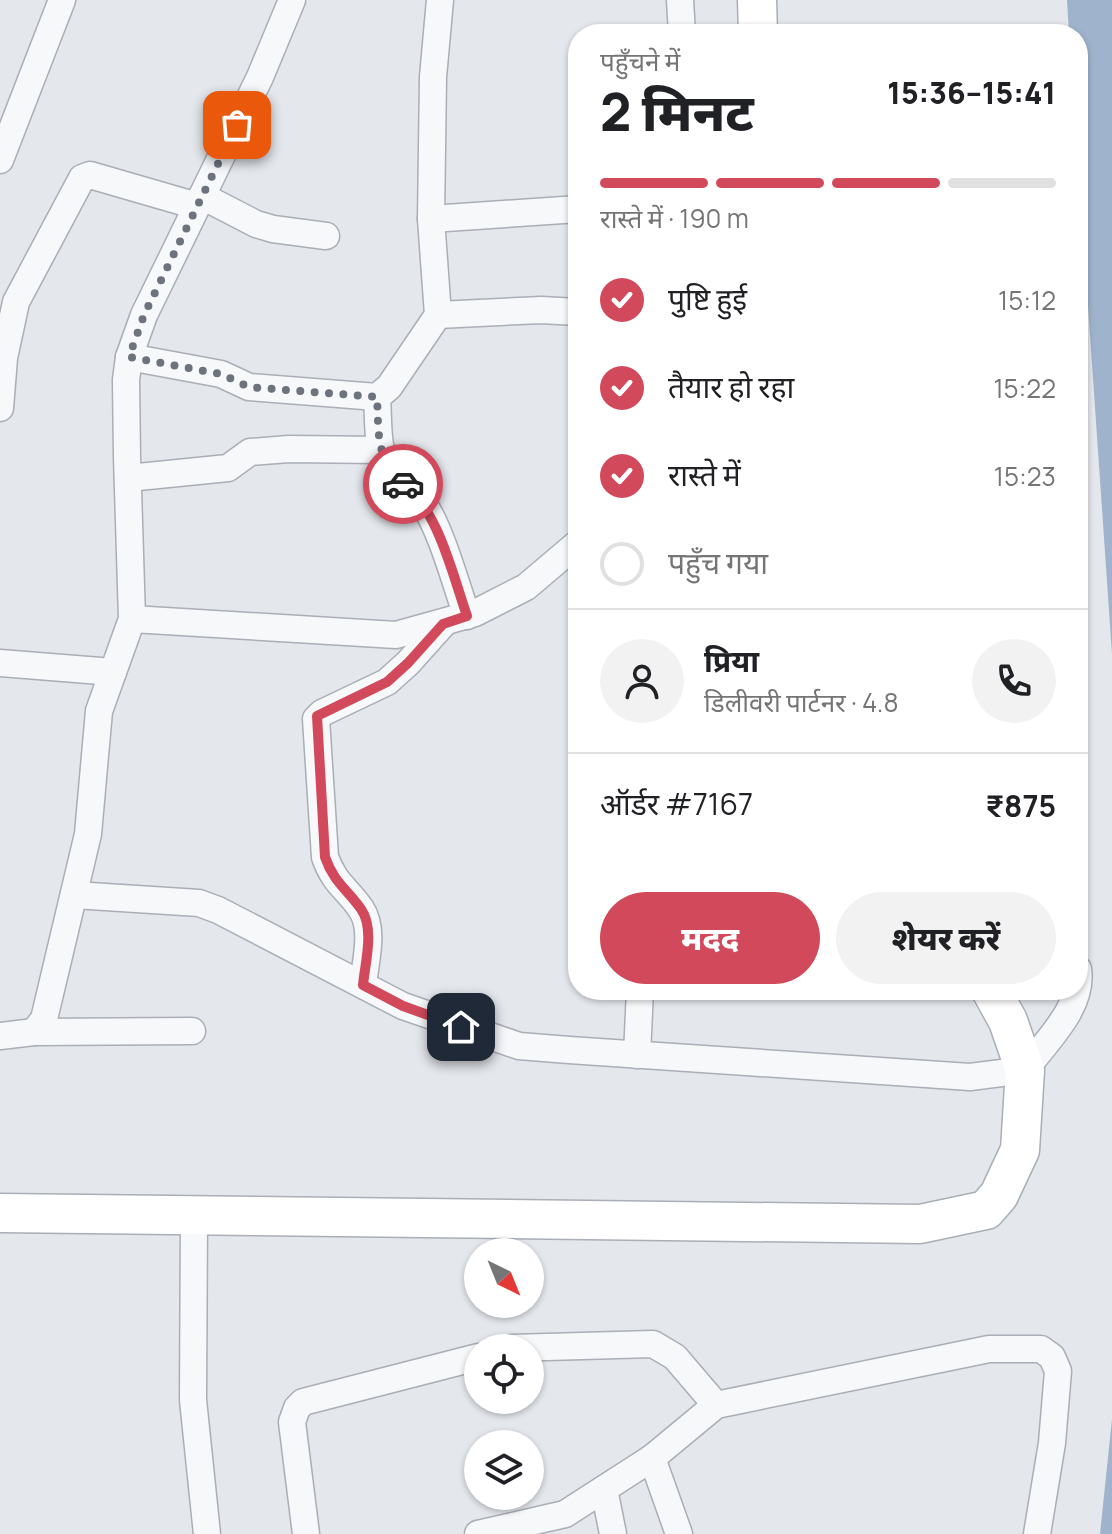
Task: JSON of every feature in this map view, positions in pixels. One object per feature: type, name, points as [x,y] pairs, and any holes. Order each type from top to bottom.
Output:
[{"type":"main road","points":[[757,0],[758,24]]},
{"type":"main road","points":[[0,1213],[920,1224],[986,1210],[999,1195],[1020,1150],[1025,1070],[1008,1021],[996,1000]]},
{"type":"street","points":[[0,160],[62,0]]},
{"type":"street","points":[[34,1032],[44,1019],[88,834],[99,711],[132,619],[126,380],[129,357],[144,315],[260,77],[292,0]]},
{"type":"street","points":[[129,357],[221,374],[249,387],[377,397],[389,387],[438,315],[431,219],[433,77],[440,0]]},
{"type":"street","points":[[680,0],[681,24]]},
{"type":"street","points":[[0,408],[4,358],[16,302],[82,178],[90,175],[200,201],[273,229],[326,236]]},
{"type":"street","points":[[431,219],[568,210]]},
{"type":"street","points":[[438,315],[568,311]]},
{"type":"street","points":[[377,397],[381,450],[390,472],[422,500],[436,531],[455,620]]},
{"type":"street","points":[[128,478],[228,468],[250,452],[289,449],[381,450]]},
{"type":"street","points":[[132,619],[396,635],[455,620],[526,587],[568,551]]},
{"type":"street","points":[[363,985],[369,931],[362,910],[334,878],[325,857],[316,719],[322,713],[387,682],[455,620]]},
{"type":"street","points":[[0,663],[113,672]]},
{"type":"street","points":[[74,895],[199,903],[431,1018],[519,1046],[970,1077],[1025,1070],[1075,1000]]},
{"type":"street","points":[[637,1055],[640,1000]]},
{"type":"street","points":[[0,1036],[34,1032],[192,1031]]},
{"type":"street","points":[[194,1215],[193,1400],[207,1534]]},
{"type":"street","points":[[544,1347],[653,1344],[675,1357],[716,1405]]},
{"type":"street","points":[[478,1534],[565,1514],[652,1458],[716,1405],[989,1349],[1041,1349],[1052,1357],[1058,1371],[1052,1443],[1037,1534]]},
{"type":"street","points":[[306,1534],[292,1422],[297,1408],[303,1402],[464,1361]]},
{"type":"street","points":[[652,1458],[679,1534]]},
{"type":"street","points":[[604,1489],[613,1534]]},
{"type":"water","points":[[1067,0],[1112,0],[1112,654],[1088,306],[1088,24],[1068,24]]},
{"type":"water","points":[[1112,1419],[1112,1534],[1100,1534]]},
{"type":"way so far","points":[[237,125],[144,315],[129,357],[221,374],[249,387],[377,397],[381,450],[390,472],[403,484]]},
{"type":"route","points":[[403,484],[422,500],[467,616],[443,624],[387,682],[317,716],[325,857],[334,878],[366,919],[369,931],[363,985],[403,1006],[461,1027]]}]
